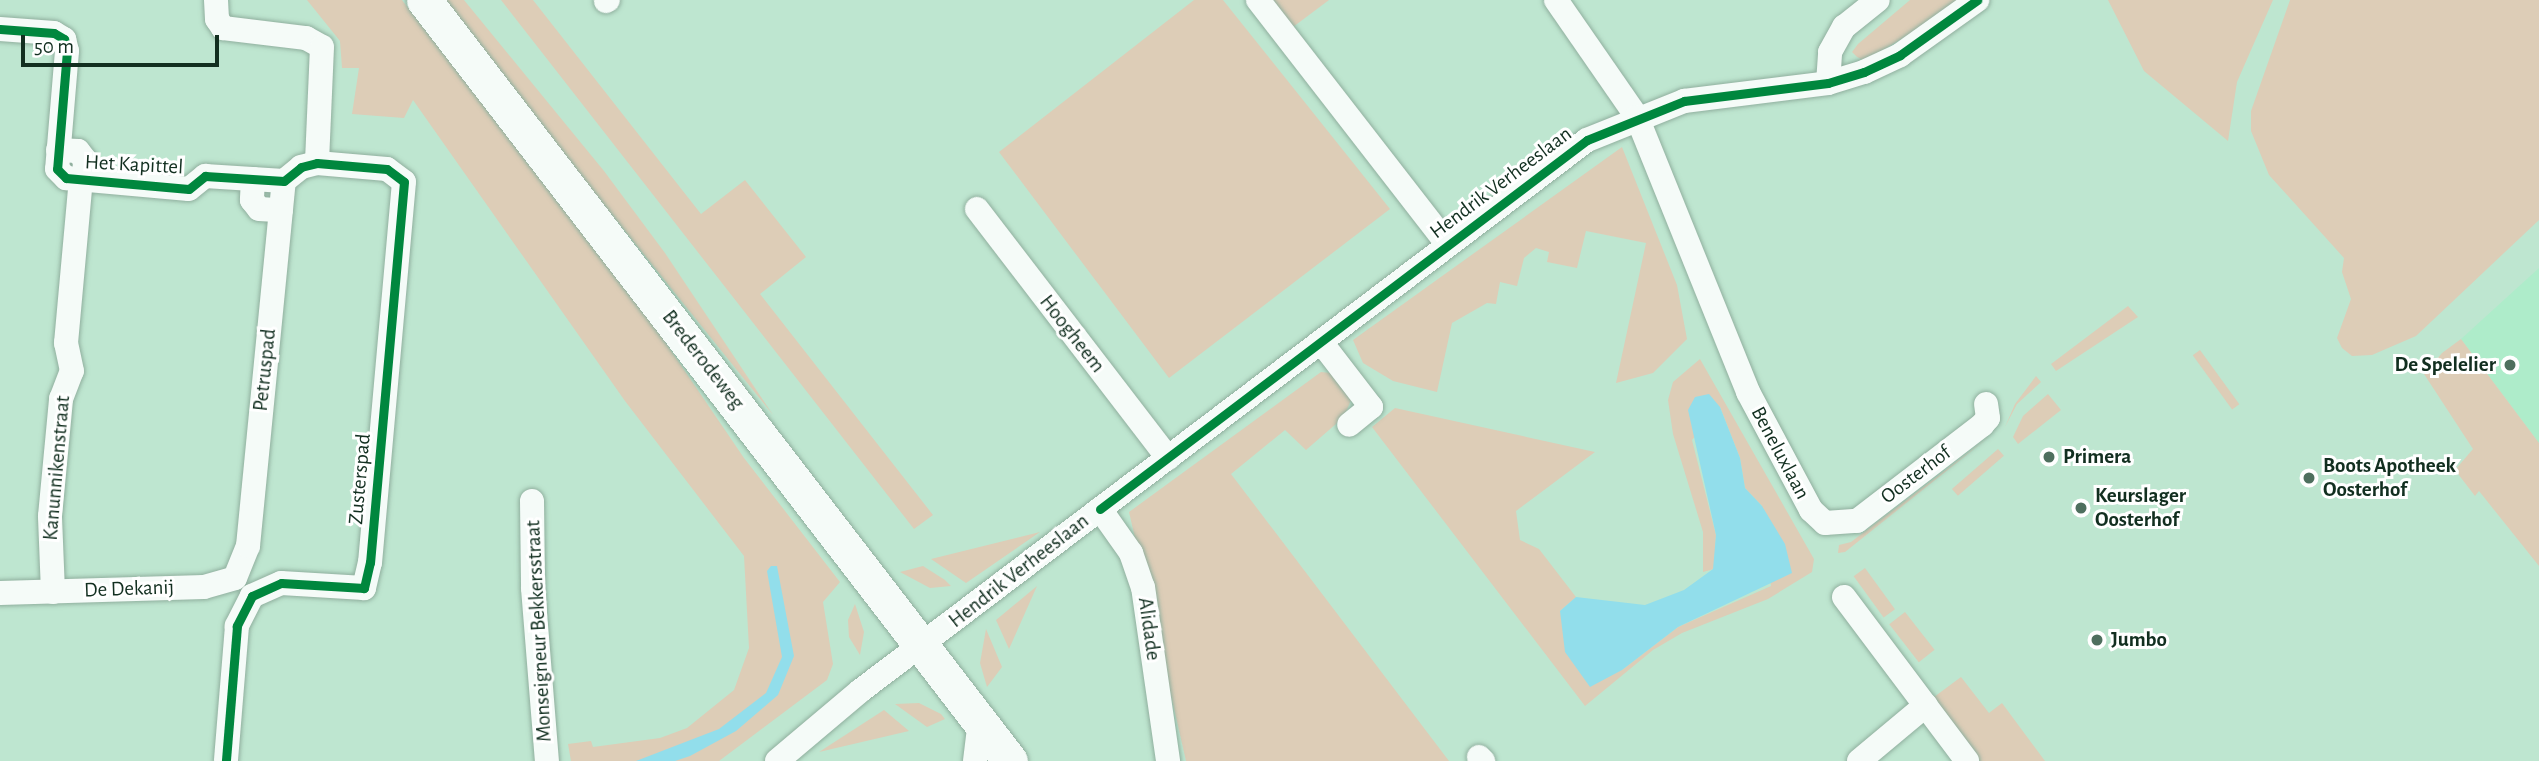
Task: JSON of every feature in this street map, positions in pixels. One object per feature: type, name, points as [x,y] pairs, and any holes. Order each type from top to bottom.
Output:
[{"type":"main road","name":"Brederodeweg","points":[[424,0],[1010,761]]},
{"type":"street","points":[[216,0],[217,19],[223,28],[306,38],[322,47],[325,56],[317,163],[301,167],[284,181]]},
{"type":"street","points":[[1258,0],[1447,244]]},
{"type":"street","name":"Beneluxlaan","points":[[1556,0],[1637,117],[1748,392],[1811,510],[1825,523]]},
{"type":"street","points":[[1828,83],[1830,52],[1844,27],[1878,0]]},
{"type":"street","name":"Hendrik Verheeslaan","points":[[777,761],[921,646],[1587,140],[1637,117],[1684,101],[1828,83],[1900,55],[1977,0]]},
{"type":"street","name":"Het Kapittel","points":[[0,29],[54,33],[64,39],[67,51],[57,169],[66,178],[189,189],[205,176],[284,181]]},
{"type":"street","name":"Zusterspad","points":[[226,761],[237,626],[252,596],[281,583],[364,588],[370,562],[404,181],[387,169],[317,163]]},
{"type":"street","name":"Kanunnikenstraat","points":[[53,592],[50,516],[61,399],[72,371],[66,343],[82,179]]},
{"type":"street","points":[[253,179],[252,200],[259,209],[281,210]]},
{"type":"street","name":"Petruspad","points":[[245,560],[284,181]]},
{"type":"street","name":"Hoogheem","points":[[977,209],[1168,458]]},
{"type":"street","points":[[1321,342],[1371,407],[1349,425]]},
{"type":"street","name":"Oosterhof","points":[[1825,523],[1857,520],[1866,514],[1982,425],[1988,418],[1986,404]]},
{"type":"street","name":"Monseigneur Bekkersstraat","points":[[532,501],[533,588],[547,761]]},
{"type":"street","name":"Alidade","points":[[1100,509],[1131,553],[1143,587],[1168,761]]},
{"type":"street","name":"De Dekanij","points":[[0,593],[204,587],[235,578],[245,560]]},
{"type":"street","points":[[1844,597],[1967,761]]},
{"type":"street","points":[[1859,761],[1926,705]]},
{"type":"street","points":[[975,761],[980,722]]},
{"type":"shaded area","points":[[307,0],[402,0],[640,305],[744,458],[840,582],[823,602],[833,664],[827,680],[719,761],[571,761],[568,744],[591,741],[593,747],[660,738],[687,728],[734,690],[749,648],[744,556],[625,401],[413,100],[404,118],[352,114],[359,68],[342,68],[340,41]]},
{"type":"shaded area","points":[[439,0],[464,0],[604,171],[665,253],[773,415]]},
{"type":"shaded area","points":[[501,0],[533,0],[701,214],[745,180],[806,257],[760,294],[933,515],[914,529]]},
{"type":"shaded area","points":[[1194,0],[1223,0],[1390,209],[1169,378],[999,152]]},
{"type":"shaded area","points":[[1272,0],[1329,0],[1293,27]]},
{"type":"shaded area","points":[[1910,0],[1965,0],[1865,61],[1852,52],[1858,44]]},
{"type":"shaded area","points":[[2108,0],[2273,0],[2237,82],[2228,141],[2144,71]]},
{"type":"shaded area","points":[[2290,0],[2539,0],[2539,220],[2416,336],[2372,355],[2352,356],[2342,348],[2337,338],[2351,299],[2342,272],[2344,258],[2269,175],[2251,131],[2251,111]]},
{"type":"shaded area","points":[[1622,147],[1677,285],[1687,339],[1653,373],[1616,383],[1646,243],[1586,231],[1577,268],[1547,262],[1549,252],[1536,248],[1524,258],[1517,286],[1500,282],[1496,304],[1487,303],[1452,323],[1437,392],[1393,381],[1363,363],[1353,340]]},
{"type":"shaded area","name":"De Spelelier","points":[[2539,268],[2539,443],[2461,339]]},
{"type":"shaded area","points":[[2128,306],[2138,317],[2056,371],[2051,364]]},
{"type":"shaded area","points":[[2461,339],[2539,443],[2539,566],[2479,491],[2475,496],[2455,470],[2473,449],[2424,374],[2442,353]]},
{"type":"shaded area","points":[[2200,350],[2239,404],[2232,409],[2193,355]]},
{"type":"shaded area","points":[[1700,359],[1814,559],[1812,572],[1768,599],[1682,633],[1653,650],[1585,706],[1372,427],[1395,408],[1595,452],[1516,511],[1520,540],[1539,549],[1576,597],[1560,611],[1622,670],[1678,627],[1771,586],[1762,506],[1745,488],[1740,458],[1720,407],[1692,440],[1716,535],[1714,569],[1703,572],[1703,532],[1673,434],[1668,400],[1673,382]]},
{"type":"shaded area","points":[[1321,372],[1331,373],[1351,400],[1344,417],[1306,450],[1285,430],[1231,474],[1449,761],[1186,761],[1129,512]]},
{"type":"shaded area","points":[[2036,376],[2041,382],[2017,404],[2005,427],[2015,404]]},
{"type":"shaded area","points":[[2048,394],[2061,410],[2018,444],[2013,437],[2023,416]]},
{"type":"shaded area","points":[[1989,437],[1845,552],[1838,553],[1839,545],[1851,542]]},
{"type":"shaded area","points":[[1998,449],[2004,456],[1958,496],[1952,489]]},
{"type":"shaded area","points":[[1040,532],[966,583],[931,559]]},
{"type":"shaded area","points":[[923,566],[951,586],[930,588],[900,572]]},
{"type":"shaded area","points":[[1865,568],[1895,609],[1884,617],[1854,576]]},
{"type":"shaded area","points":[[1037,586],[1009,649],[996,620]]},
{"type":"shaded area","points":[[855,604],[864,632],[860,655],[849,637],[848,620]]},
{"type":"shaded area","points":[[1905,612],[1935,650],[1919,662],[1889,624]]},
{"type":"shaded area","points":[[986,629],[1002,667],[987,687],[980,663]]},
{"type":"shaded area","points":[[1961,677],[1989,713],[2002,703],[2045,761],[1980,761],[1934,697]]},
{"type":"shaded area","points":[[919,703],[941,714],[945,719],[927,727],[895,704]]},
{"type":"shaded area","points":[[884,710],[909,731],[819,752]]},
{"type":"water","points":[[1709,394],[1720,407],[1740,458],[1745,488],[1762,506],[1785,544],[1792,573],[1678,627],[1622,670],[1590,687],[1565,652],[1560,611],[1576,597],[1645,605],[1684,590],[1713,569],[1716,535],[1688,410],[1695,397]]},
{"type":"water","points":[[771,566],[777,566],[794,656],[778,695],[736,731],[690,756],[675,761],[636,761],[719,729],[766,693],[782,657],[767,571]]},
{"type":"cycle path","points":[[1100,509],[1587,140],[1684,101],[1828,83],[1864,72],[1900,55],[1977,0]]},
{"type":"cycle path","points":[[0,29],[54,33],[64,39],[67,51],[57,169],[66,178],[189,189],[205,176],[284,181],[301,167],[317,163],[387,169],[404,182],[370,562],[364,588],[281,583],[252,596],[237,626],[226,761]]},
{"type":"place","name":"De Spelelier","points":[[2510,365]]},
{"type":"place","name":"Primera","points":[[2049,457]]},
{"type":"place","name":"Boots Apotheek Oosterhof","points":[[2309,478]]},
{"type":"place","name":"Keurslager Oosterhof","points":[[2081,508]]},
{"type":"place","name":"Jumbo","points":[[2097,640]]}]
